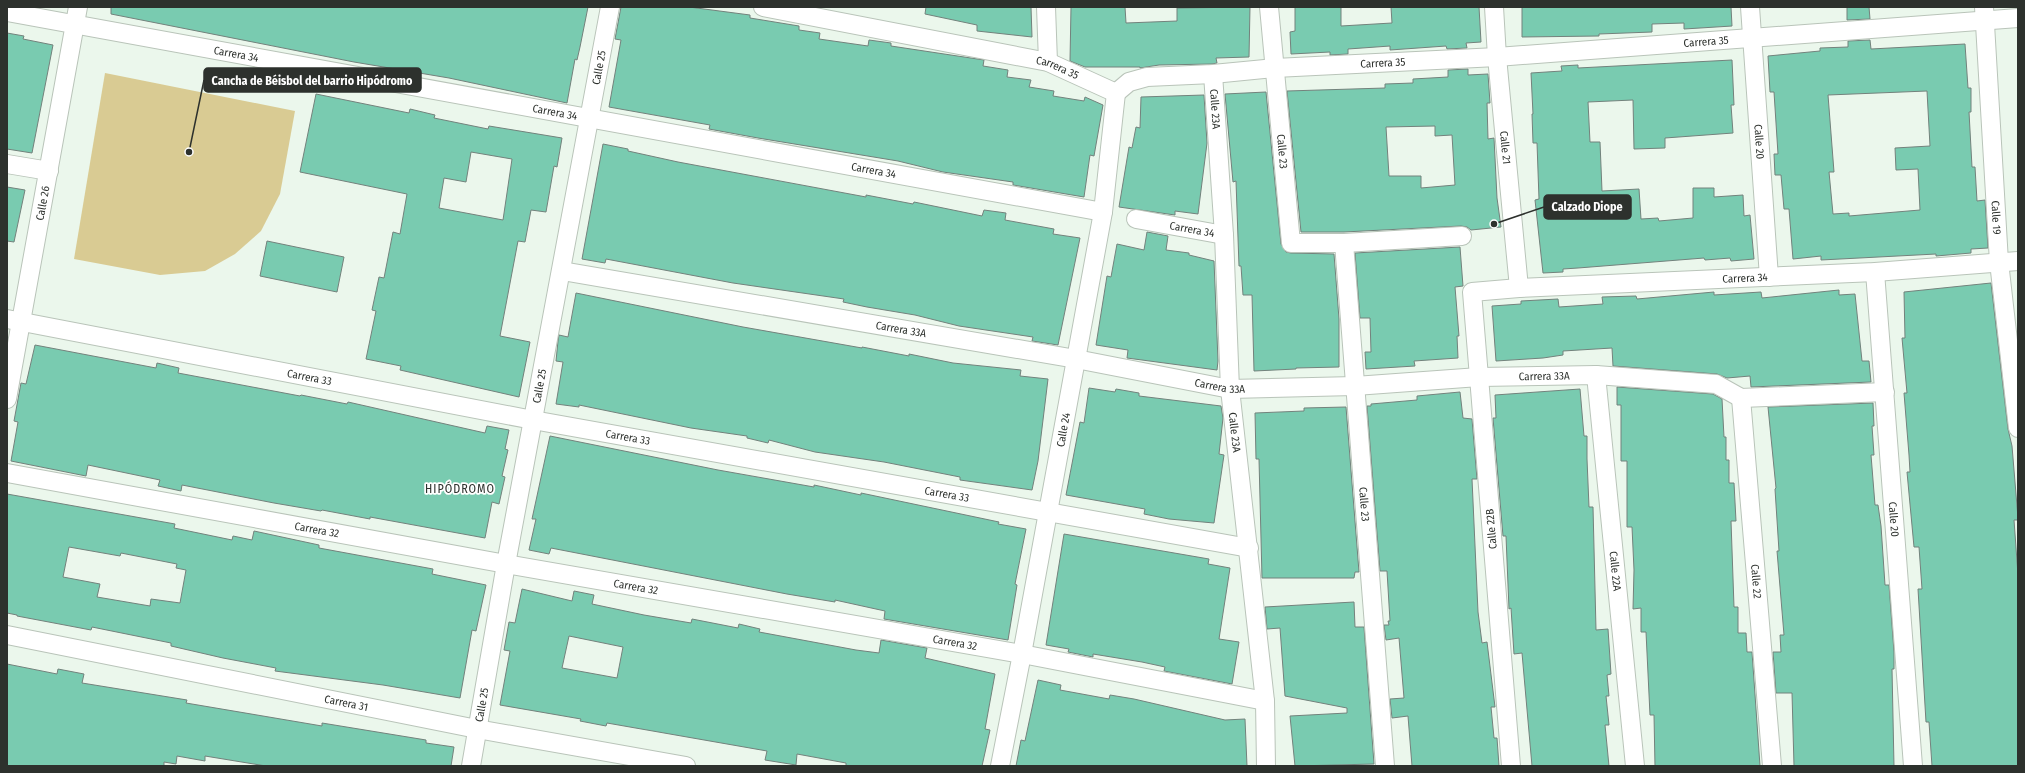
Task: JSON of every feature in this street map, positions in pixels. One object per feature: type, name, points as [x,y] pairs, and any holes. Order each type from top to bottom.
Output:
[{"type":"street","name":"Calle 25","points":[[471,766],[506,564],[591,118],[610,7]]},
{"type":"street","name":"Carrera 35","points":[[763,7],[1048,62],[1116,93],[1129,82],[1147,77],[1213,74],[1275,68],[1497,57],[1752,38],[1984,14],[2018,18]]},
{"type":"street","points":[[1046,7],[1048,62]]},
{"type":"street","name":"Calle 23","points":[[1269,7],[1291,243],[1344,243],[1462,236]]},
{"type":"street","name":"Calle 21","points":[[1494,7],[1497,57],[1519,288]]},
{"type":"street","name":"Calle 20","points":[[1750,7],[1769,277]]},
{"type":"street","name":"Carrera 34","points":[[7,12],[77,16],[591,118],[1103,212]]},
{"type":"street","name":"Calle 19","points":[[1984,14],[1999,262],[2018,428]]},
{"type":"street","name":"Calle 26","points":[[7,399],[14,320],[49,171],[77,16]]},
{"type":"street","name":"Calle 23A","points":[[1213,74],[1224,235],[1230,389],[1265,701],[1266,766]]},
{"type":"street","name":"Calle 24","points":[[1000,766],[1103,212],[1116,93]]},
{"type":"street","points":[[7,164],[49,171]]},
{"type":"street","name":"Carrera 34","points":[[1136,219],[1224,235]]},
{"type":"street","name":"Calle 23","points":[[1344,243],[1385,766]]},
{"type":"street","name":"Carrera 34","points":[[1472,292],[1519,288],[1875,272],[2018,261]]},
{"type":"street","name":"Carrera 33A","points":[[562,271],[1076,359],[1230,389],[1356,386],[1479,377],[1596,375],[1716,384],[1741,398]]},
{"type":"street","name":"Calle 20","points":[[1875,272],[1913,766]]},
{"type":"street","name":"Calle 22B","points":[[1472,292],[1511,766]]},
{"type":"street","name":"Carrera 33","points":[[14,320],[533,420],[1249,548]]},
{"type":"street","name":"Calle 22A","points":[[1596,375],[1635,766]]},
{"type":"street","points":[[1741,398],[1885,392]]},
{"type":"street","name":"Calle 22","points":[[1741,398],[1772,766]]},
{"type":"street","name":"Carrera 32","points":[[7,473],[506,564],[1022,654],[1265,701]]},
{"type":"street","name":"Carrera 31","points":[[7,635],[477,729],[686,766]]},
{"type":"shaded area","points":[[105,73],[295,111],[280,194],[261,231],[235,254],[205,271],[160,275],[74,259]]},
{"type":"building","points":[[111,7],[588,7],[577,60],[575,59],[567,103],[449,78],[354,62],[111,14]]},
{"type":"building","points":[[621,7],[689,7],[750,15],[750,18],[799,26],[799,30],[820,33],[819,39],[868,46],[869,40],[891,43],[891,46],[984,60],[983,66],[1008,70],[1007,77],[1031,80],[1029,87],[1054,91],[1053,96],[1084,101],[1085,97],[1103,105],[1094,156],[1090,155],[1084,197],[1013,185],[1013,182],[943,172],[898,161],[709,129],[710,125],[609,107],[621,40],[615,39]]},
{"type":"building","points":[[926,7],[1031,7],[1032,37],[977,31],[977,25],[925,14]]},
{"type":"building","points":[[1071,7],[1125,7],[1126,23],[1177,21],[1177,8],[1250,7],[1249,57],[1216,58],[1217,63],[1212,64],[1159,65],[1140,68],[1085,67],[1070,61]]},
{"type":"building","points":[[1295,7],[1341,7],[1341,26],[1392,23],[1391,7],[1479,7],[1481,42],[1466,43],[1467,48],[1447,49],[1446,46],[1390,50],[1390,46],[1348,49],[1348,54],[1330,55],[1330,52],[1291,54],[1290,32],[1295,31]]},
{"type":"building","points":[[1522,7],[1731,7],[1732,26],[1684,29],[1684,23],[1652,24],[1652,32],[1599,34],[1599,36],[1522,37]]},
{"type":"building","points":[[1847,7],[1869,7],[1870,19],[1847,20]]},
{"type":"building","points":[[7,33],[24,36],[23,39],[53,45],[32,153],[7,149]]},
{"type":"building","points":[[1870,40],[1871,49],[1965,44],[1968,88],[1971,88],[1971,112],[1969,112],[1972,167],[1975,167],[1977,201],[1985,200],[1988,248],[1971,249],[1971,253],[1936,256],[1936,254],[1821,260],[1821,256],[1793,259],[1789,209],[1784,209],[1781,175],[1775,175],[1774,154],[1778,154],[1774,92],[1770,92],[1768,56],[1820,51],[1820,48],[1848,47],[1848,41]],"holes":[[[1927,91],[1930,146],[1895,148],[1896,170],[1918,169],[1920,210],[1849,216],[1849,213],[1833,214],[1829,172],[1834,172],[1828,95]]]},
{"type":"building","points":[[1732,60],[1734,105],[1731,105],[1733,133],[1665,138],[1665,148],[1634,149],[1633,100],[1588,102],[1590,142],[1600,142],[1602,191],[1639,189],[1641,219],[1658,218],[1659,221],[1693,218],[1693,188],[1714,188],[1714,197],[1743,195],[1744,216],[1750,215],[1754,259],[1731,261],[1730,258],[1705,260],[1704,258],[1563,269],[1563,272],[1543,273],[1535,200],[1539,199],[1537,143],[1533,143],[1531,73],[1562,71],[1561,66],[1578,65],[1578,68]]},
{"type":"building","points":[[1468,69],[1468,75],[1488,74],[1490,103],[1487,103],[1488,139],[1494,138],[1497,198],[1501,227],[1471,230],[1467,227],[1461,226],[1344,232],[1301,232],[1287,91],[1385,88],[1385,84],[1413,83],[1413,79],[1448,77],[1448,70]],"holes":[[[1435,126],[1435,136],[1452,135],[1455,185],[1421,188],[1421,176],[1389,176],[1386,127]]]},
{"type":"building","points":[[1266,92],[1281,244],[1286,252],[1291,253],[1334,254],[1339,319],[1339,367],[1254,371],[1252,295],[1243,295],[1241,266],[1239,266],[1236,181],[1233,182],[1225,94]]},
{"type":"building","points":[[316,94],[409,113],[410,109],[435,115],[434,118],[488,129],[489,126],[562,138],[557,167],[554,166],[546,212],[531,210],[525,242],[518,241],[500,336],[530,342],[519,397],[400,370],[401,366],[366,359],[376,311],[372,310],[379,277],[384,278],[393,232],[400,234],[407,194],[300,172]],"holes":[[[471,152],[512,159],[503,220],[439,208],[444,178],[466,182]]]},
{"type":"building","points":[[1204,95],[1207,143],[1198,214],[1175,211],[1175,215],[1119,207],[1129,147],[1132,148],[1136,127],[1140,128],[1141,97]]},
{"type":"building","points":[[603,144],[678,162],[866,197],[866,195],[913,204],[914,202],[982,216],[984,210],[1006,213],[1005,220],[1054,229],[1053,234],[1080,238],[1058,345],[1032,341],[1033,337],[959,326],[915,315],[843,302],[844,299],[733,283],[606,259],[605,263],[582,259]]},
{"type":"building","points":[[7,187],[25,190],[14,242],[7,241]]},
{"type":"building","points":[[1147,232],[1168,236],[1166,250],[1189,253],[1189,255],[1214,261],[1218,361],[1217,370],[1127,358],[1128,350],[1096,345],[1107,276],[1111,277],[1117,244],[1144,250]]},
{"type":"building","points":[[267,241],[344,257],[337,292],[260,276]]},
{"type":"building","points":[[1460,247],[1463,286],[1455,287],[1459,336],[1457,336],[1458,358],[1414,361],[1415,366],[1366,369],[1365,352],[1371,352],[1370,318],[1360,318],[1355,253]]},
{"type":"building","points":[[1991,283],[2008,429],[2012,446],[2018,518],[2018,520],[2014,520],[2018,575],[2018,766],[1932,766],[1929,722],[1926,722],[1918,589],[1922,589],[1919,547],[1914,547],[1907,472],[1910,472],[1904,393],[1907,393],[1902,338],[1905,338],[1904,292]]},
{"type":"building","points":[[1839,290],[1839,295],[1855,294],[1862,361],[1869,361],[1871,382],[1751,387],[1750,376],[1727,378],[1717,374],[1613,366],[1612,348],[1563,351],[1563,355],[1543,358],[1496,361],[1492,306],[1521,304],[1521,301],[1558,299],[1559,307],[1603,304],[1602,297],[1636,296],[1637,299],[1714,292],[1714,295],[1761,292],[1762,298]]},
{"type":"building","points":[[576,293],[743,327],[862,348],[909,356],[909,354],[953,363],[1021,370],[1020,376],[1048,379],[1038,461],[1032,490],[960,480],[960,477],[884,462],[815,452],[769,440],[768,443],[747,438],[747,436],[691,428],[579,405],[579,407],[556,404],[563,362],[556,361],[559,335],[568,337]]},
{"type":"building","points":[[35,345],[156,368],[157,363],[179,368],[178,373],[300,396],[347,404],[348,402],[485,433],[487,426],[509,430],[505,449],[508,450],[502,476],[505,477],[499,504],[492,502],[485,538],[370,517],[370,519],[274,503],[182,485],[181,491],[158,486],[160,480],[88,465],[86,476],[11,461],[18,422],[14,421],[21,383],[26,384]]},
{"type":"building","points":[[1617,387],[1713,394],[1722,399],[1724,437],[1726,437],[1726,460],[1729,460],[1729,483],[1734,483],[1736,521],[1731,521],[1734,607],[1738,607],[1738,633],[1746,633],[1747,652],[1752,652],[1760,766],[1655,766],[1654,715],[1650,715],[1646,632],[1641,632],[1641,608],[1633,609],[1634,570],[1632,527],[1627,527],[1627,461],[1621,461],[1621,405],[1617,405]]},
{"type":"building","points":[[1089,388],[1115,392],[1116,389],[1139,393],[1139,396],[1221,406],[1223,418],[1219,454],[1224,455],[1214,523],[1169,519],[1144,514],[1145,509],[1066,495],[1080,422],[1084,423]]},
{"type":"building","points":[[1580,389],[1584,436],[1587,436],[1589,507],[1593,507],[1596,630],[1608,629],[1611,674],[1607,675],[1609,696],[1606,696],[1609,725],[1605,725],[1609,766],[1532,766],[1522,653],[1514,654],[1511,608],[1509,609],[1506,536],[1503,536],[1493,418],[1496,418],[1495,395]]},
{"type":"building","points":[[1460,392],[1463,418],[1472,419],[1477,479],[1472,479],[1478,612],[1482,643],[1487,642],[1495,707],[1491,707],[1494,738],[1497,738],[1499,766],[1412,766],[1408,716],[1392,718],[1390,699],[1404,698],[1399,638],[1386,640],[1384,625],[1389,625],[1388,621],[1390,621],[1387,571],[1380,571],[1367,406],[1371,406],[1371,404],[1417,400],[1417,396]]},
{"type":"building","points":[[1873,403],[1874,426],[1872,426],[1874,455],[1871,455],[1875,505],[1878,505],[1881,526],[1885,585],[1889,585],[1894,652],[1894,669],[1892,669],[1894,766],[1794,766],[1792,693],[1776,693],[1773,652],[1781,652],[1780,635],[1784,635],[1777,551],[1779,551],[1776,488],[1768,407]]},
{"type":"building","points":[[1346,407],[1359,572],[1355,572],[1354,578],[1262,578],[1259,459],[1256,459],[1255,413],[1304,411],[1304,408]]},
{"type":"building","points":[[550,436],[718,470],[814,487],[814,485],[861,495],[861,493],[1026,529],[1015,584],[1017,585],[1008,640],[884,619],[885,611],[835,600],[835,602],[787,594],[551,548],[549,554],[529,550],[536,519],[532,519]]},
{"type":"building","points":[[7,494],[175,524],[174,528],[232,540],[233,536],[252,540],[254,531],[319,545],[319,548],[433,569],[432,574],[486,585],[476,631],[472,630],[460,698],[383,685],[275,671],[276,668],[171,646],[171,643],[92,627],[91,630],[7,613]],"holes":[[[69,547],[120,556],[121,553],[177,564],[176,568],[186,570],[180,603],[151,599],[150,606],[97,597],[100,584],[63,577]]]},
{"type":"building","points":[[1064,534],[1209,559],[1208,564],[1230,568],[1219,639],[1239,642],[1232,684],[1164,671],[1165,667],[1142,662],[1093,654],[1093,657],[1068,652],[1069,649],[1046,645]]},
{"type":"building","points":[[522,589],[572,601],[574,591],[594,595],[592,604],[644,615],[691,623],[692,619],[738,628],[739,624],[760,629],[759,632],[856,650],[879,653],[881,640],[927,648],[925,658],[995,674],[985,729],[990,730],[982,766],[846,766],[846,763],[797,754],[796,765],[765,760],[767,751],[607,723],[606,726],[580,721],[581,719],[500,705],[510,651],[504,650],[509,622],[515,623]],"holes":[[[569,636],[623,647],[617,678],[562,668]]]},
{"type":"building","points":[[1354,602],[1355,627],[1364,627],[1374,764],[1295,766],[1290,716],[1347,713],[1347,708],[1285,696],[1280,628],[1267,629],[1265,607]]},
{"type":"building","points":[[7,664],[57,674],[58,669],[84,674],[82,683],[187,700],[186,703],[322,726],[322,723],[426,740],[426,743],[454,747],[451,766],[266,766],[205,756],[205,761],[177,756],[176,764],[164,762],[164,766],[7,766]]},
{"type":"building","points":[[1038,680],[1061,685],[1060,690],[1109,699],[1110,695],[1134,699],[1225,720],[1245,719],[1247,766],[1016,766],[1021,740],[1025,741]]},
{"type":"place","name":"Cancha de Béisbol del barrio Hipódromo","points":[[189,152]]},
{"type":"place","name":"Calzado Diope","points":[[1494,224]]},
{"type":"district","name":"HIPÓDROMO","points":[[460,489]]}]
